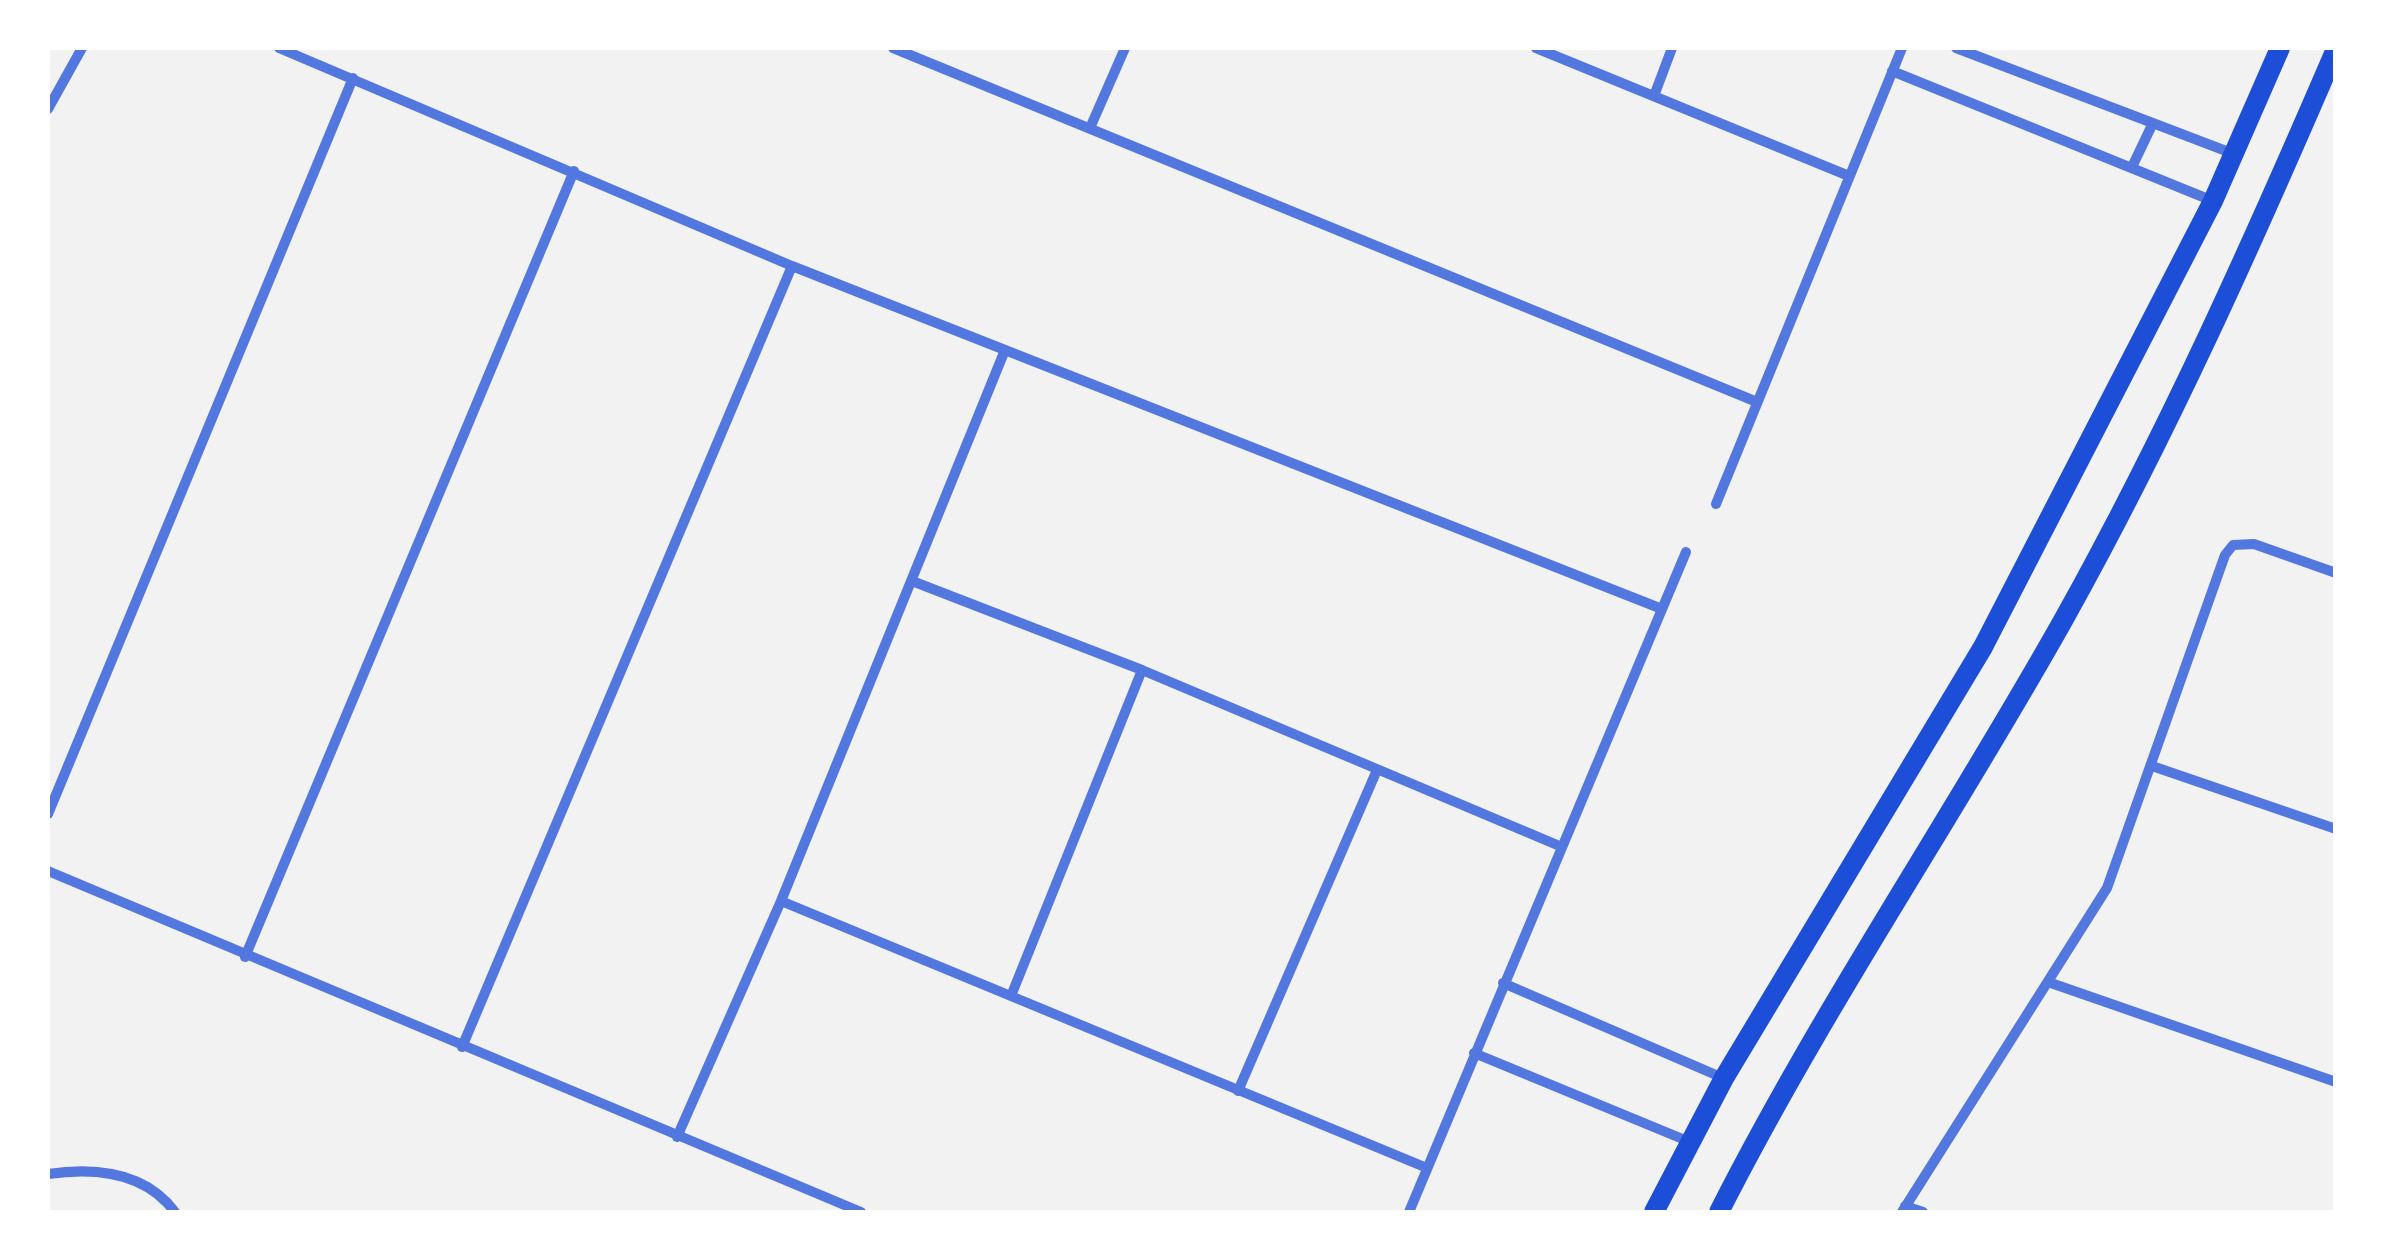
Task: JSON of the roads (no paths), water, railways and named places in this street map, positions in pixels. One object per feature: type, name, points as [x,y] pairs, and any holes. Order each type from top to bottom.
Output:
[{"type":"main road","points":[[1654,1212],[1724,1078],[1983,647],[2214,201],[2280,48]]},
{"type":"main road","points":[[1719,1212],[1775,1101],[2066,616],[2228,299],[2336,50]]},
{"type":"street","points":[[48,109],[82,48]]},
{"type":"street","points":[[279,48],[792,266],[1662,609]]},
{"type":"street","points":[[893,48],[1757,402]]},
{"type":"street","points":[[1090,128],[1126,48]]},
{"type":"street","points":[[1536,48],[1849,176]]},
{"type":"street","points":[[1654,96],[1672,48]]},
{"type":"street","points":[[1716,504],[1902,48]]},
{"type":"street","points":[[1956,48],[2235,154]]},
{"type":"street","points":[[1892,71],[2214,201]]},
{"type":"street","points":[[48,814],[353,78]]},
{"type":"street","points":[[2132,168],[2152,125]]},
{"type":"street","points":[[245,957],[574,172]]},
{"type":"street","points":[[462,1048],[792,266]]},
{"type":"street","points":[[677,1137],[781,900],[1005,350]]},
{"type":"street","points":[[1923,1212],[1903,1210],[2107,888],[2221,565],[2233,545],[2254,544],[2336,573]]},
{"type":"street","points":[[1409,1212],[1686,552]]},
{"type":"street","points":[[912,580],[1142,670],[1562,847]]},
{"type":"street","points":[[1011,996],[1142,670]]},
{"type":"street","points":[[2152,766],[2336,829]]},
{"type":"street","points":[[1238,1091],[1377,770]]},
{"type":"street","points":[[48,872],[860,1212]]},
{"type":"street","points":[[781,900],[1427,1168]]},
{"type":"street","points":[[2048,982],[2336,1082]]},
{"type":"street","points":[[1503,983],[1724,1078]]},
{"type":"street","points":[[1474,1053],[1690,1142]]},
{"type":"street","points":[[48,1174],[93,1170],[126,1176],[158,1190],[175,1212]]}]
